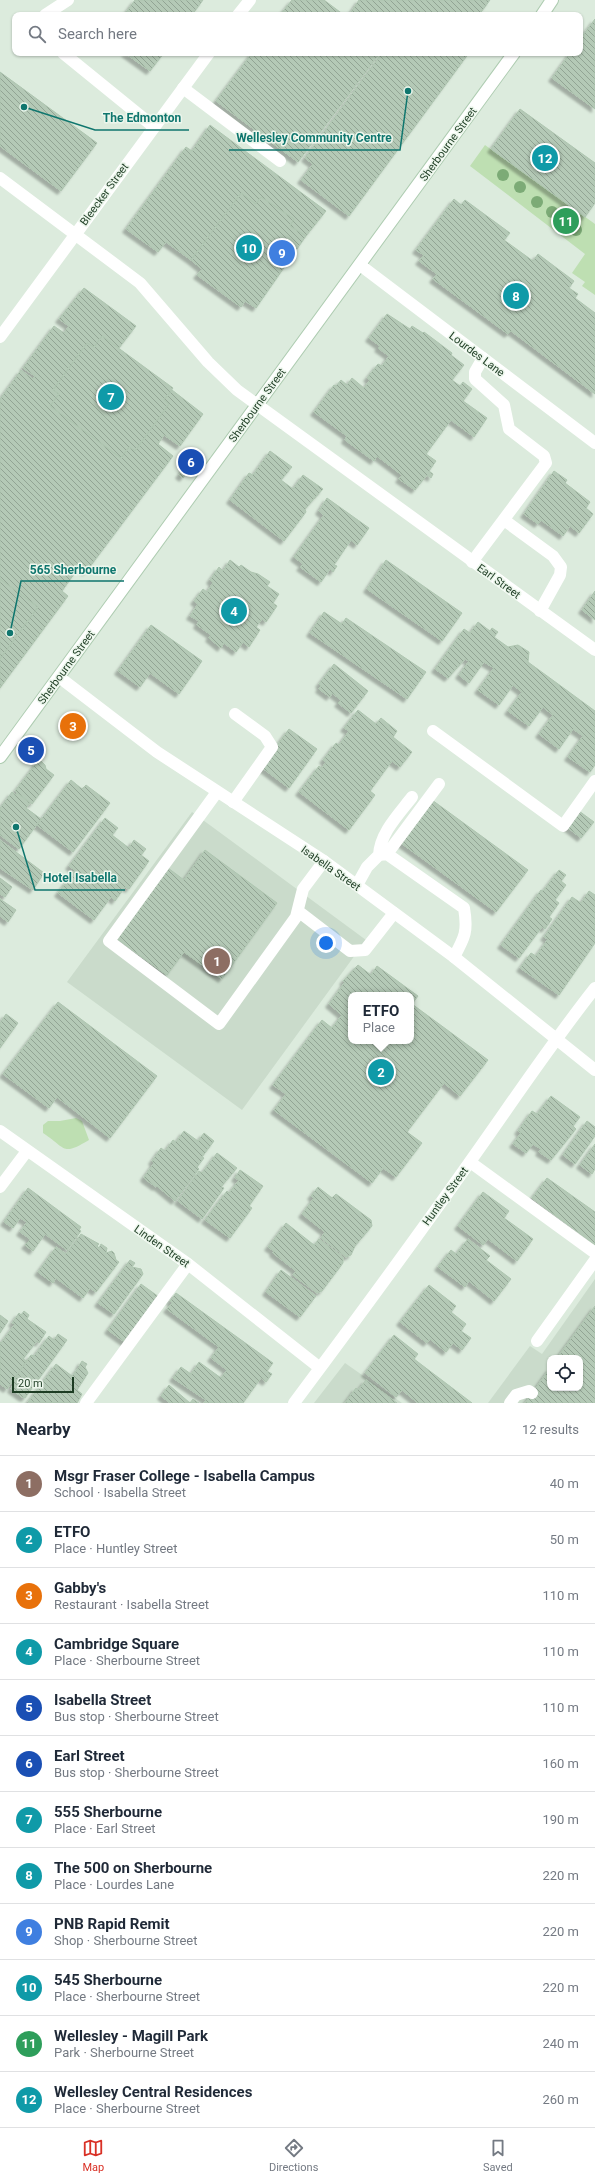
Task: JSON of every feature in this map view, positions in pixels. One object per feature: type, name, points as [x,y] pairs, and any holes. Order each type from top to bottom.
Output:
[{"type":"street","points":[[50,12],[68,0]]},
{"type":"street","points":[[240,12],[250,0]]},
{"type":"street","points":[[544,12],[552,0]]},
{"type":"street","points":[[67,56],[154,127]]},
{"type":"street","name":"Bleecker Street","points":[[0,337],[75,233],[207,56]]},
{"type":"street","name":"Sherbourne Street","points":[[0,757],[512,56]]},
{"type":"street","points":[[183,88],[280,161]]},
{"type":"street","name":"Earl Street","points":[[0,178],[140,283],[208,362],[237,390],[595,650]]},
{"type":"street","name":"Lourdes Lane","points":[[360,265],[595,443]]},
{"type":"street","points":[[472,562],[546,463],[544,456],[510,429],[504,405],[475,379],[474,372],[483,358]]},
{"type":"street","points":[[504,520],[553,556],[561,567],[560,575],[540,611]]},
{"type":"street","name":"Isabella Street","points":[[59,677],[157,752],[324,861],[357,885],[454,957],[555,1040],[595,1070]]},
{"type":"street","points":[[233,802],[272,747],[265,736],[235,714]]},
{"type":"street","points":[[433,731],[563,826],[595,781]]},
{"type":"street","points":[[357,885],[367,867],[383,854],[439,784]]},
{"type":"street","points":[[217,792],[109,941],[219,1024],[296,917],[303,889],[324,861]]},
{"type":"street","points":[[412,797],[384,836],[380,846],[383,854],[464,908],[467,926],[465,937],[454,957]]},
{"type":"street","points":[[298,912],[350,951],[365,950],[394,913]]},
{"type":"street","name":"Huntley Street","points":[[294,1403],[470,1162],[555,1040],[595,988]]},
{"type":"street","name":"Linden Street","points":[[0,1131],[188,1264],[320,1368]]},
{"type":"street","points":[[0,1187],[27,1151]]},
{"type":"street","points":[[470,1162],[595,1254]]},
{"type":"street","points":[[537,1341],[595,1260]]},
{"type":"street","points":[[86,1403],[188,1264]]},
{"type":"street","points":[[510,1403],[516,1395],[529,1391],[532,1393]]},
{"type":"shaded area","points":[[192,812],[366,940],[242,1110],[67,982]]},
{"type":"shaded area","points":[[595,1279],[595,1403],[488,1403],[530,1346],[542,1354]]},
{"type":"shaded area","points":[[345,1363],[402,1403],[314,1403]]},
{"type":"green space","points":[[485,145],[595,224],[595,295],[582,286],[585,282],[572,273],[585,254],[470,166]]},
{"type":"green space","points":[[76,1118],[82,1121],[89,1140],[74,1148],[65,1148],[43,1133],[43,1125],[48,1121],[60,1121]]},
{"type":"building","points":[[135,0],[203,0],[194,12],[126,12]]},
{"type":"building","points":[[292,0],[324,0],[340,12],[282,12]]},
{"type":"building","points":[[359,0],[490,0],[481,12],[351,12]]},
{"type":"building","points":[[595,19],[595,109],[552,78],[568,56],[583,56],[583,35]]},
{"type":"building","points":[[129,56],[162,56],[150,71]]},
{"type":"building","points":[[250,56],[378,56],[298,162],[216,101]]},
{"type":"building","points":[[380,56],[467,56],[349,216],[301,180],[313,164],[305,158]]},
{"type":"building","points":[[0,72],[97,143],[61,191],[0,146]]},
{"type":"building","points":[[520,109],[595,163],[595,203],[585,217],[491,149]]},
{"type":"building","points":[[210,125],[326,211],[306,236],[290,226],[294,219],[261,197],[256,204],[241,193],[191,260],[166,242],[158,252],[126,229],[186,147],[192,151]]},
{"type":"building","points":[[241,193],[256,204],[261,197],[294,219],[290,226],[306,236],[256,308],[245,301],[241,307],[197,275],[202,269],[191,260]]},
{"type":"building","points":[[454,199],[461,205],[465,200],[510,233],[504,240],[533,261],[538,254],[574,281],[569,288],[578,294],[575,298],[595,313],[595,394],[511,331],[508,334],[433,279],[437,274],[419,261],[424,255],[416,250]]},
{"type":"building","points":[[84,288],[136,326],[119,348],[102,336],[94,347],[87,343],[53,390],[59,394],[50,406],[121,458],[129,447],[135,451],[169,404],[164,400],[172,390],[203,414],[180,446],[164,435],[158,444],[173,456],[86,572],[79,567],[62,591],[68,596],[0,688],[0,659],[38,607],[0,579],[0,399],[21,370],[33,379],[35,376],[23,368],[54,326],[64,333],[69,326],[59,319]]},
{"type":"building","points":[[387,314],[410,329],[412,326],[423,333],[424,332],[452,353],[451,355],[464,365],[452,380],[460,386],[463,382],[472,389],[463,401],[487,418],[474,437],[451,420],[426,454],[436,461],[429,471],[433,474],[431,478],[427,475],[415,490],[399,479],[402,475],[377,456],[374,461],[345,440],[347,436],[314,412],[334,385],[336,386],[341,380],[347,385],[352,378],[364,388],[370,380],[367,378],[378,364],[382,366],[389,356],[378,348],[380,346],[369,338]]},
{"type":"building","points":[[102,336],[173,388],[164,400],[169,404],[135,451],[129,447],[121,458],[50,406],[59,394],[53,390],[87,343],[94,347]]},
{"type":"building","points":[[270,451],[292,467],[281,480],[293,489],[303,475],[323,489],[305,509],[306,512],[284,541],[230,500],[249,473],[253,475]]},
{"type":"building","points":[[187,464],[191,467],[183,478],[179,475]]},
{"type":"building","points":[[554,471],[567,480],[565,483],[590,502],[586,508],[593,514],[579,533],[570,526],[563,536],[541,520],[538,524],[524,514]]},
{"type":"building","points":[[327,498],[369,528],[357,545],[351,540],[334,565],[337,566],[333,572],[330,569],[321,582],[300,567],[303,564],[294,557],[324,515],[319,511]]},
{"type":"building","points":[[230,560],[239,567],[241,565],[270,582],[267,586],[279,594],[273,603],[277,606],[266,622],[262,619],[256,627],[260,630],[249,647],[243,642],[236,652],[224,643],[221,648],[209,638],[211,635],[197,625],[199,621],[190,616],[198,604],[194,601],[203,589],[207,592],[213,583],[210,580],[219,567],[223,571]]},
{"type":"building","points":[[386,560],[462,613],[442,641],[367,589]]},
{"type":"building","points":[[0,579],[38,607],[0,659]]},
{"type":"building","points":[[595,591],[595,620],[582,610]]},
{"type":"building","points":[[324,612],[342,624],[346,618],[426,672],[407,699],[310,633]]},
{"type":"building","points":[[478,622],[490,631],[492,628],[498,632],[494,637],[508,647],[518,645],[529,652],[528,662],[595,711],[595,765],[590,772],[568,757],[583,736],[573,729],[559,749],[539,734],[553,715],[543,707],[529,726],[508,711],[522,692],[513,685],[499,705],[478,690],[494,668],[484,662],[469,683],[459,675],[469,661],[465,659],[448,678],[435,669],[464,629],[470,633]]},
{"type":"building","points":[[151,625],[202,661],[179,694],[150,673],[140,687],[118,671]]},
{"type":"building","points":[[334,664],[368,691],[351,713],[338,703],[341,700],[332,693],[330,697],[319,689],[321,686],[319,684]]},
{"type":"building","points":[[358,710],[376,724],[381,718],[397,731],[393,737],[412,752],[400,767],[392,761],[370,791],[375,795],[349,830],[299,792],[319,766],[322,768],[326,762],[323,760],[336,743],[339,745],[349,731],[344,728]]},
{"type":"building","points":[[289,729],[317,749],[289,788],[261,767]]},
{"type":"building","points":[[41,761],[45,765],[46,769],[54,775],[32,804],[15,791],[37,762]]},
{"type":"building","points":[[71,780],[82,789],[86,785],[110,803],[73,852],[37,825]]},
{"type":"building","points":[[12,792],[16,795],[17,793],[30,803],[26,808],[41,819],[19,849],[0,835],[0,808]]},
{"type":"building","points":[[432,800],[528,870],[496,912],[401,843]]},
{"type":"building","points":[[579,811],[594,822],[581,838],[567,827]]},
{"type":"building","points":[[105,818],[118,828],[112,835],[129,848],[134,840],[146,849],[141,855],[149,861],[129,889],[125,887],[115,901],[111,897],[94,920],[58,893],[75,870],[69,866]]},
{"type":"building","points":[[0,840],[44,873],[33,890],[0,868]]},
{"type":"building","points":[[205,850],[277,903],[222,979],[184,952],[167,975],[117,939],[168,868],[184,880]]},
{"type":"building","points":[[559,870],[566,875],[561,881],[566,885],[555,900],[559,903],[549,917],[552,919],[545,929],[542,927],[519,958],[501,945],[541,890],[543,891]]},
{"type":"building","points":[[0,878],[12,887],[5,897],[0,894]]},
{"type":"building","points":[[589,891],[595,895],[595,943],[559,995],[520,968],[531,953],[536,956],[548,939],[544,937],[572,897],[581,903]]},
{"type":"building","points":[[0,899],[16,910],[8,922],[0,916]]},
{"type":"building","points":[[358,965],[371,975],[377,966],[413,992],[348,992],[348,1044],[414,1044],[414,1005],[488,1060],[460,1096],[444,1083],[407,1132],[422,1143],[396,1177],[383,1168],[372,1183],[274,1110],[286,1094],[273,1085],[322,1020],[332,1028],[342,1015],[329,1004],[345,982],[343,981]]},
{"type":"building","points":[[414,993],[418,996],[414,1001]]},
{"type":"building","points":[[58,1002],[157,1076],[110,1138],[57,1097],[49,1108],[3,1074]]},
{"type":"building","points":[[6,1014],[18,1023],[0,1048],[0,1023]]},
{"type":"building","points":[[551,1096],[580,1117],[573,1126],[576,1129],[551,1160],[539,1152],[541,1149],[533,1144],[526,1153],[513,1144],[521,1133],[518,1131],[532,1111],[537,1114]]},
{"type":"building","points":[[587,1121],[595,1127],[595,1136],[575,1164],[563,1155]]},
{"type":"building","points":[[184,1131],[198,1141],[204,1133],[214,1141],[202,1157],[204,1158],[197,1167],[199,1169],[175,1201],[144,1177],[154,1163],[152,1161],[161,1148],[165,1151],[173,1140],[176,1142]]},
{"type":"building","points":[[595,1144],[595,1169],[592,1174],[580,1165]]},
{"type":"building","points":[[217,1153],[237,1168],[221,1187],[224,1188],[202,1219],[178,1201],[199,1171],[202,1173]]},
{"type":"building","points":[[240,1170],[263,1186],[249,1206],[252,1208],[230,1238],[205,1220],[227,1191],[229,1193],[239,1180],[235,1178]]},
{"type":"building","points":[[547,1178],[595,1212],[595,1245],[532,1198]]},
{"type":"building","points":[[318,1187],[332,1198],[336,1194],[371,1220],[372,1226],[355,1246],[351,1255],[346,1257],[321,1238],[325,1232],[302,1214],[314,1198],[311,1196]]},
{"type":"building","points":[[28,1188],[81,1227],[79,1230],[81,1231],[67,1250],[45,1234],[33,1251],[25,1245],[30,1240],[29,1238],[20,1232],[27,1222],[20,1218],[13,1228],[4,1222]]},
{"type":"building","points":[[483,1192],[509,1211],[504,1218],[533,1239],[517,1261],[488,1239],[483,1245],[458,1226]]},
{"type":"building","points":[[286,1223],[314,1245],[319,1239],[343,1257],[343,1263],[322,1291],[317,1293],[293,1275],[296,1271],[273,1253],[274,1251],[268,1247]]},
{"type":"building","points":[[81,1234],[99,1244],[97,1246],[99,1248],[101,1244],[107,1248],[106,1253],[112,1251],[116,1260],[119,1262],[96,1292],[90,1288],[83,1298],[56,1278],[53,1283],[38,1272],[56,1247],[66,1254]]},
{"type":"building","points":[[468,1239],[490,1256],[486,1260],[511,1279],[494,1301],[469,1281],[465,1287],[438,1267],[451,1250],[456,1254]]},
{"type":"building","points":[[130,1260],[135,1263],[132,1267],[141,1269],[143,1274],[114,1314],[98,1303]]},
{"type":"building","points":[[281,1270],[316,1296],[300,1317],[266,1292]]},
{"type":"building","points":[[141,1284],[159,1297],[126,1343],[108,1330]]},
{"type":"building","points":[[429,1285],[456,1306],[451,1312],[466,1324],[461,1331],[471,1338],[462,1350],[453,1343],[446,1352],[430,1339],[427,1343],[400,1322]]},
{"type":"building","points":[[176,1293],[273,1363],[267,1371],[272,1374],[266,1382],[261,1378],[243,1403],[204,1403],[206,1400],[173,1378],[181,1367],[191,1374],[199,1362],[221,1378],[227,1370],[211,1358],[219,1347],[167,1309],[172,1303],[170,1301]]},
{"type":"building","points":[[595,1306],[595,1403],[525,1403],[547,1372],[547,1391],[583,1391],[583,1355],[559,1355]]},
{"type":"building","points":[[24,1311],[29,1315],[27,1319],[46,1332],[39,1343],[37,1341],[23,1359],[27,1361],[7,1389],[0,1384],[0,1342],[1,1343],[15,1324],[12,1323],[19,1313],[21,1315]]},
{"type":"building","points":[[0,1315],[8,1321],[0,1333]]},
{"type":"building","points":[[58,1334],[67,1340],[25,1398],[22,1397],[11,1389],[13,1385],[11,1383],[31,1355],[34,1356],[49,1336],[54,1340]]},
{"type":"building","points":[[394,1335],[418,1354],[414,1359],[472,1403],[418,1403],[402,1390],[396,1397],[365,1373]]},
{"type":"building","points":[[82,1361],[87,1364],[85,1367],[88,1373],[77,1390],[82,1394],[77,1403],[28,1402],[56,1364],[72,1376],[79,1367],[83,1370],[79,1366]]},
{"type":"building","points":[[366,1380],[397,1403],[345,1403],[356,1388],[358,1390]]},
{"type":"building","points":[[169,1385],[190,1403],[170,1403],[161,1396]]},
{"type":"building","points":[[193,1399],[199,1403],[190,1403]]},
{"type":"place","name":"Wellesley Community Centre","points":[[408,91]]},
{"type":"place","name":"The Edmonton","points":[[24,107]]},
{"type":"place","name":"Wellesley Central Residences","points":[[545,158]]},
{"type":"place","name":"Wellesley - Magill Park","points":[[566,221]]},
{"type":"place","name":"545 Sherbourne","points":[[249,248]]},
{"type":"place","name":"PNB Rapid Remit","points":[[282,253]]},
{"type":"place","name":"The 500 on Sherbourne","points":[[516,296]]},
{"type":"place","name":"555 Sherbourne","points":[[111,397]]},
{"type":"place","name":"Earl Street","points":[[191,462]]},
{"type":"place","name":"Cambridge Square","points":[[234,611]]},
{"type":"place","name":"565 Sherbourne","points":[[10,633]]},
{"type":"place","name":"Gabby's","points":[[73,726]]},
{"type":"place","name":"Isabella Street","points":[[31,750]]},
{"type":"place","name":"Hotel Isabella","points":[[16,827]]},
{"type":"place","name":"Msgr Fraser College - Isabella Campus","points":[[217,961]]},
{"type":"place","name":"ETFO","points":[[381,1072]]}]
